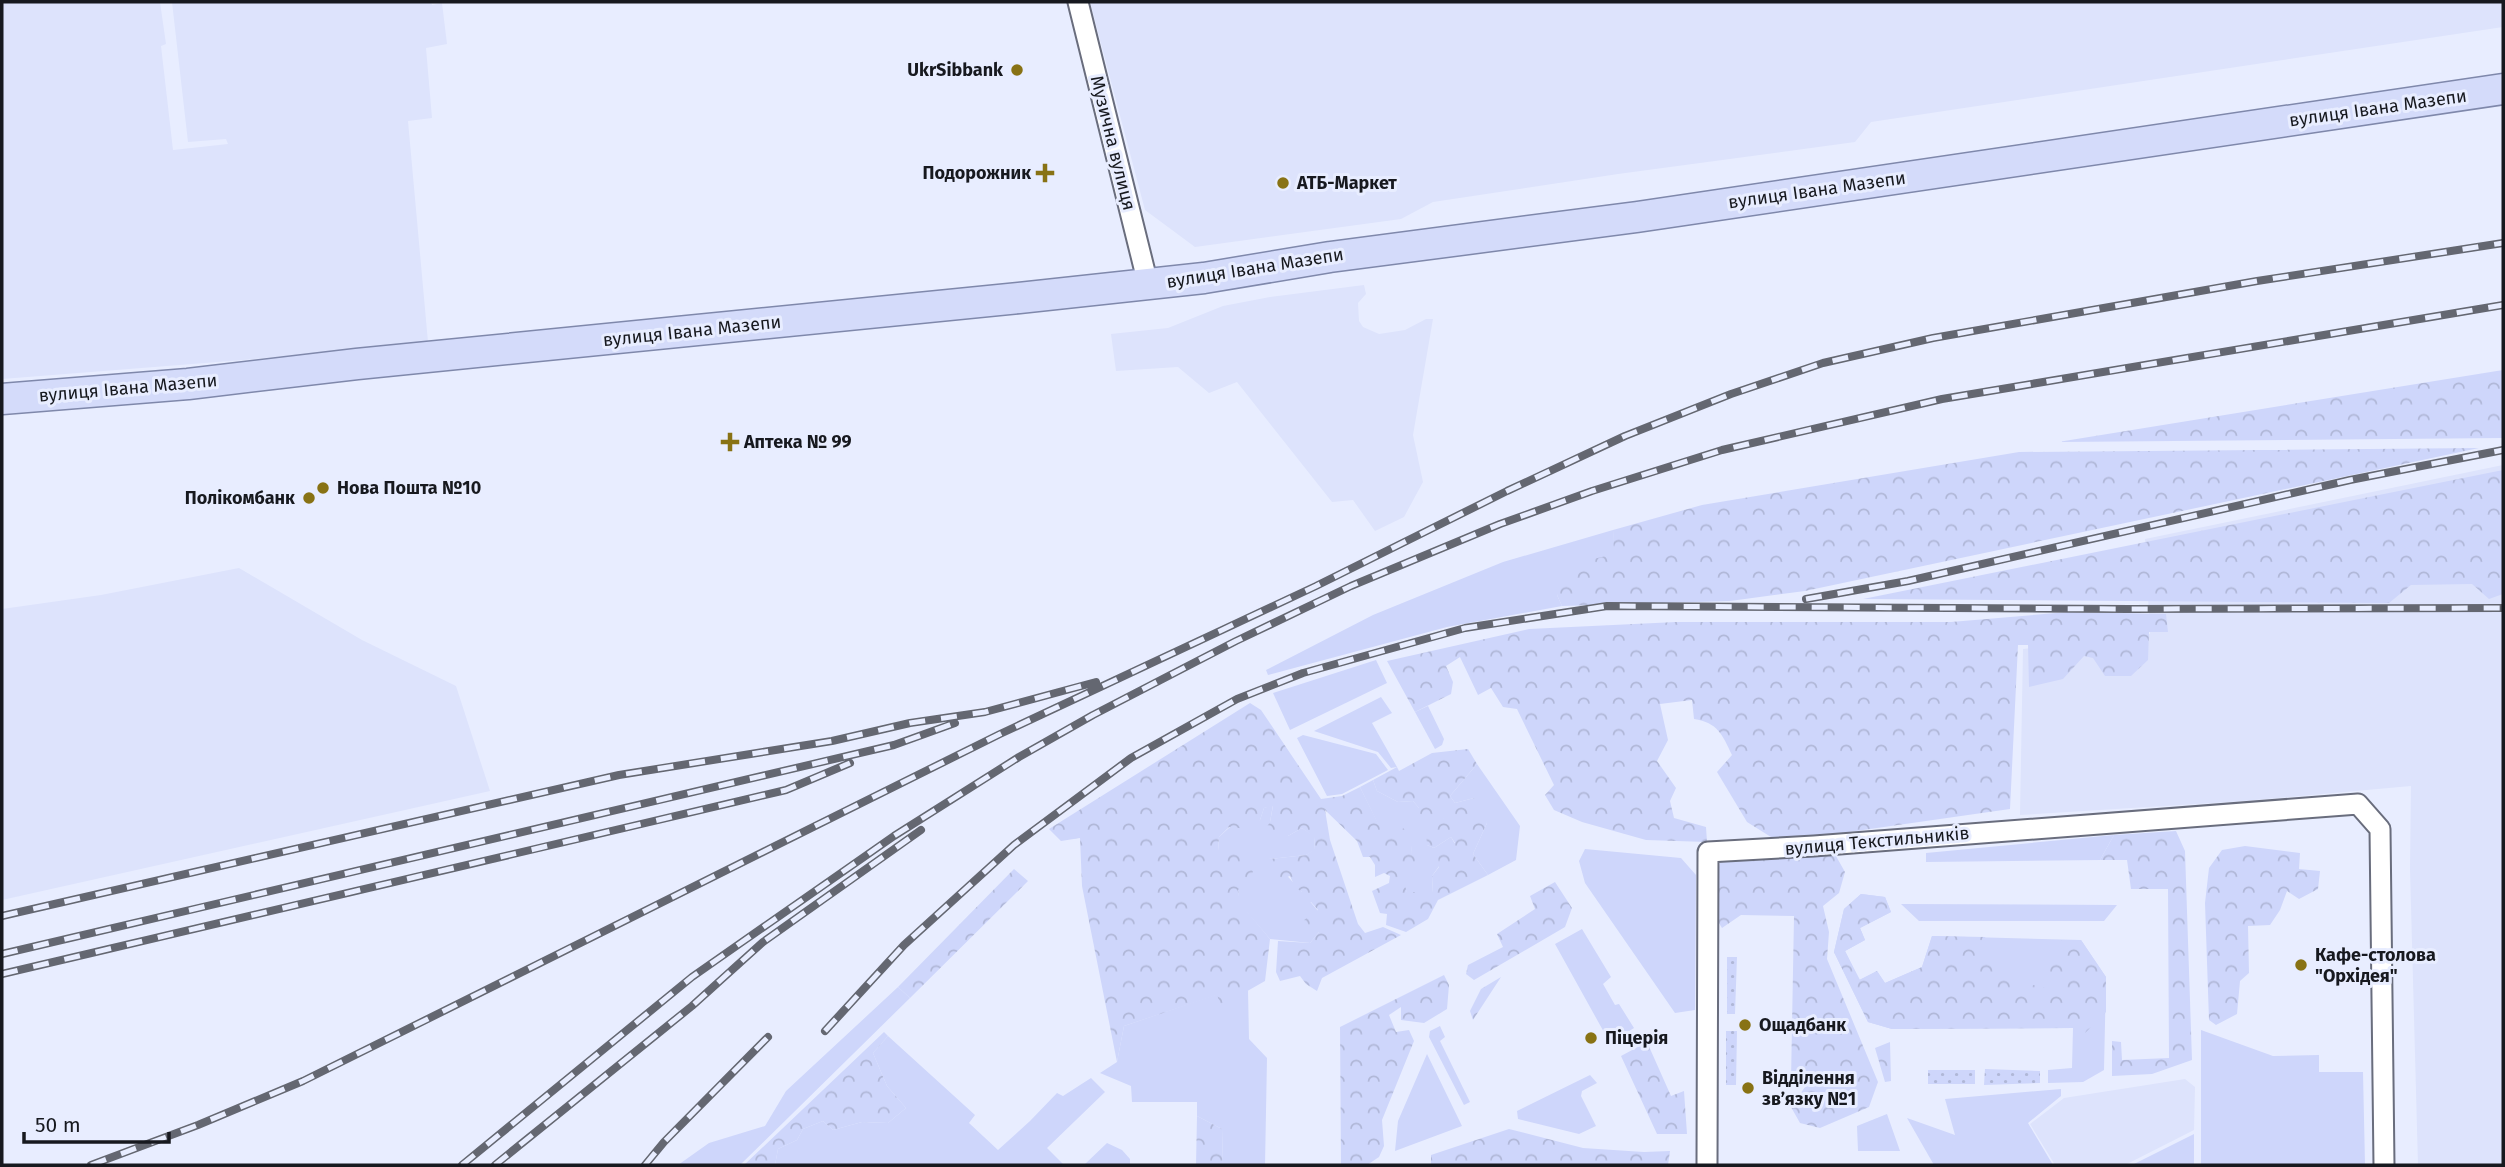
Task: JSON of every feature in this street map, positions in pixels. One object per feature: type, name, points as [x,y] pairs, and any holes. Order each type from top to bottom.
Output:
[{"type":"main road","name":"вулиця Івана Мазепи","points":[[2,399],[188,384],[358,364],[1203,278],[1368,251],[1637,217],[2503,89]]},
{"type":"street","name":"Музична вулиця","points":[[1078,2],[1148,284]]},
{"type":"street","name":"вулиця Текстильників","points":[[1707,1165],[1708,852],[2358,804],[2380,830],[2384,1165]]},
{"type":"shaded area","points":[[2,2],[160,2],[166,44],[161,46],[173,150],[228,144],[226,139],[188,142],[172,2],[442,3],[447,44],[426,48],[432,118],[408,121],[428,342],[2,379]]},
{"type":"shaded area","points":[[1090,2],[2503,2],[2503,27],[1871,122],[1855,142],[1433,202],[1401,219],[1195,247],[1145,210]]},
{"type":"shaded area","points":[[1364,285],[1366,294],[1358,303],[1359,321],[1363,327],[1379,334],[1405,330],[1426,319],[1433,319],[1413,435],[1423,482],[1404,517],[1375,531],[1353,500],[1332,502],[1237,382],[1209,393],[1178,367],[1116,371],[1111,334],[1168,328],[1223,306]]},
{"type":"shaded area","points":[[2503,465],[2503,1165],[2418,1165],[2410,869],[2411,786],[2244,801],[2020,815],[2023,649],[2150,634],[2145,539]]},
{"type":"shaded area","points":[[239,568],[362,640],[456,686],[490,791],[2,900],[2,609],[101,595]]},
{"type":"shaded area","points":[[2185,1079],[2195,1087],[2194,1130],[2125,1165],[2055,1165],[2030,1124],[2064,1098]]},
{"type":"green space","points":[[2503,370],[2503,438],[2058,442]]},
{"type":"green space","points":[[2479,448],[1805,591],[1730,601],[1562,606],[1557,595],[1573,564],[1614,554],[1613,530],[1702,505],[2019,452]]},
{"type":"green space","points":[[2503,470],[2503,594],[2489,599],[2472,584],[2411,585],[2389,603],[1863,599]]},
{"type":"green space","points":[[1613,530],[1615,554],[1557,595],[1562,606],[1447,627],[1268,675],[1266,670],[1373,615],[1503,562]]},
{"type":"green space","points":[[2068,612],[2166,614],[2168,632],[2149,632],[2148,660],[2131,676],[2105,676],[2093,658],[2084,656],[2063,679],[2029,687],[2028,645],[2018,645],[2010,809],[1779,842],[1747,822],[1717,772],[1732,755],[1714,727],[1694,719],[1692,700],[1660,704],[1668,740],[1657,761],[1676,788],[1670,801],[1674,818],[1706,827],[1707,842],[1646,840],[1582,822],[1554,810],[1545,795],[1554,785],[1517,709],[1503,707],[1491,688],[1478,695],[1460,657],[1446,666],[1453,682],[1451,694],[1415,712],[1387,661],[1529,629],[1676,622],[1951,622]]},
{"type":"green space","points":[[1376,660],[1387,683],[1290,730],[1273,693]]},
{"type":"green space","points":[[1381,697],[1392,713],[1372,723],[1397,767],[1391,768],[1378,752],[1314,731]]},
{"type":"green space","points":[[1250,703],[1261,710],[1321,799],[1342,796],[1360,787],[1379,825],[1401,826],[1411,836],[1412,854],[1422,860],[1422,869],[1417,882],[1405,886],[1407,892],[1433,892],[1432,876],[1439,867],[1438,854],[1455,843],[1451,837],[1434,848],[1427,845],[1426,832],[1444,819],[1435,817],[1421,824],[1413,815],[1419,808],[1413,801],[1398,802],[1377,791],[1373,780],[1397,767],[1399,771],[1432,753],[1468,749],[1477,764],[1450,796],[1455,803],[1474,798],[1484,803],[1487,823],[1473,854],[1488,875],[1438,900],[1428,919],[1406,932],[1386,925],[1387,914],[1380,913],[1372,891],[1389,883],[1390,876],[1384,873],[1375,877],[1375,865],[1370,857],[1363,857],[1357,841],[1325,810],[1330,840],[1358,924],[1365,933],[1383,927],[1401,935],[1322,978],[1317,991],[1300,976],[1280,981],[1276,972],[1278,941],[1310,943],[1319,932],[1306,928],[1304,920],[1318,910],[1311,902],[1303,903],[1300,896],[1302,892],[1295,887],[1290,876],[1276,881],[1261,869],[1269,859],[1306,855],[1315,849],[1314,837],[1302,828],[1288,836],[1270,840],[1265,830],[1270,822],[1273,806],[1264,808],[1260,820],[1248,829],[1229,827],[1219,837],[1218,850],[1246,857],[1253,872],[1238,890],[1240,903],[1270,939],[1265,981],[1221,1006],[1217,995],[1124,1026],[1117,1062],[1082,886],[1080,838],[1061,841],[1049,829]]},
{"type":"green space","points":[[1428,706],[1444,739],[1442,745],[1435,749],[1415,712]]},
{"type":"green space","points":[[1303,735],[1376,754],[1388,770],[1342,794],[1327,796],[1297,738]]},
{"type":"green space","points":[[1477,764],[1520,826],[1516,860],[1488,875],[1473,854],[1487,823],[1474,798],[1455,803],[1450,796]]},
{"type":"green space","points":[[1373,780],[1377,791],[1398,802],[1413,801],[1419,808],[1445,819],[1427,845],[1434,848],[1451,837],[1455,844],[1432,876],[1433,893],[1407,892],[1404,886],[1412,854],[1410,836],[1379,826],[1360,787]]},
{"type":"green space","points":[[1273,805],[1270,822],[1288,836],[1302,828],[1314,836],[1315,850],[1306,855],[1269,859],[1289,877],[1318,911],[1319,932],[1310,943],[1270,939],[1239,903],[1238,889],[1218,851],[1219,837],[1230,827],[1260,820],[1264,808]]},
{"type":"green space","points":[[2176,831],[2185,851],[2192,1060],[2152,1074],[2112,1076],[2112,1041],[2121,1042],[2122,1060],[2169,1058],[2168,889],[2131,889],[2127,860],[2100,860],[2114,835]]},
{"type":"green space","points":[[2114,835],[2100,860],[1926,862],[1926,853]]},
{"type":"green space","points":[[2245,846],[2300,853],[2299,869],[2320,871],[2318,889],[2299,899],[2287,891],[2280,910],[2270,925],[2248,926],[2249,973],[2240,981],[2237,1014],[2216,1025],[2209,1020],[2205,903],[2209,868],[2222,850]]},
{"type":"green space","points":[[1585,849],[1681,858],[1696,875],[1695,1010],[1675,1013],[1585,883],[1579,861]]},
{"type":"green space","points":[[1832,849],[1845,872],[1839,893],[1823,906],[1829,932],[1827,959],[1878,1082],[1869,1107],[1820,1128],[1800,1123],[1791,1107],[1805,1087],[1791,1081],[1794,916],[1741,915],[1722,928],[1712,912],[1720,861]]},
{"type":"green space","points":[[1014,869],[1028,881],[910,998],[898,987]]},
{"type":"green space","points":[[1555,882],[1572,908],[1565,927],[1474,980],[1466,974],[1468,965],[1503,947],[1497,934],[1535,909],[1530,896]]},
{"type":"green space","points":[[1861,894],[1885,897],[1891,912],[1860,928],[1865,940],[1845,951],[1860,980],[1877,971],[1885,983],[1922,967],[1932,936],[2081,940],[2106,977],[2104,1070],[2083,1082],[2048,1083],[2048,1070],[2072,1068],[2073,1028],[1892,1029],[1868,1022],[1834,952],[1844,909]]},
{"type":"green space","points":[[1861,894],[1885,897],[1891,912],[1860,928],[1865,940],[1845,951],[1859,980],[1877,971],[1885,983],[1922,967],[1932,936],[1985,937],[1991,950],[1988,961],[1998,976],[2049,989],[2045,975],[2058,958],[2061,940],[2081,940],[2106,977],[2106,1012],[2082,1036],[2073,1028],[1892,1029],[1868,1022],[1834,952],[1844,909]]},
{"type":"green space","points":[[1901,904],[2117,905],[2104,921],[1919,921]]},
{"type":"green space","points":[[1582,929],[1611,977],[1603,984],[1615,1005],[1619,1004],[1634,1028],[1610,1043],[1555,944]]},
{"type":"green space","points":[[1727,957],[1737,957],[1735,1014],[1727,1014]]},
{"type":"green space","points":[[1444,975],[1449,985],[1447,1009],[1424,1023],[1401,1020],[1401,1007],[1389,1015],[1396,1032],[1409,1030],[1414,1041],[1382,1120],[1384,1146],[1379,1157],[1367,1165],[1341,1165],[1340,1027]]},
{"type":"green space","points":[[1501,977],[1473,1020],[1470,1011],[1481,989]]},
{"type":"green space","points":[[898,987],[910,998],[740,1165],[678,1165],[709,1143],[765,1126],[786,1091]]},
{"type":"green space","points":[[1248,990],[1249,1039],[1267,1058],[1265,1165],[1223,1165],[1222,1129],[1197,1116],[1197,1102],[1132,1102],[1131,1086],[1100,1073],[1117,1062],[1124,1026],[1218,994],[1221,1005]]},
{"type":"green space","points":[[1440,1026],[1445,1037],[1440,1041],[1470,1102],[1464,1105],[1429,1037],[1430,1031]]},
{"type":"green space","points":[[2201,1030],[2273,1056],[2319,1055],[2319,1072],[2363,1072],[2365,1165],[2201,1165]]},
{"type":"green space","points":[[1726,1031],[1737,1031],[1736,1085],[1726,1085]]},
{"type":"green space","points":[[884,1032],[888,1036],[873,1053],[887,1086],[906,1108],[888,1123],[862,1122],[833,1130],[823,1121],[803,1129],[797,1140],[778,1149],[775,1165],[744,1165]]},
{"type":"green space","points":[[888,1036],[975,1115],[969,1123],[998,1150],[1057,1093],[1063,1096],[1091,1078],[1105,1092],[1047,1148],[1064,1165],[775,1165],[778,1149],[797,1140],[803,1129],[823,1121],[833,1130],[862,1122],[888,1123],[906,1108],[887,1086],[873,1053]]},
{"type":"green space","points":[[1647,1042],[1671,1096],[1684,1091],[1687,1134],[1657,1134],[1621,1056]]},
{"type":"green space","points":[[1890,1042],[1891,1081],[1885,1082],[1875,1048]]},
{"type":"green space","points":[[1427,1054],[1462,1126],[1395,1151],[1398,1121]]},
{"type":"green space","points":[[1985,1069],[2040,1071],[2040,1083],[1984,1085]]},
{"type":"green space","points":[[1928,1070],[1975,1070],[1975,1084],[1928,1084]]},
{"type":"green space","points":[[1590,1075],[1597,1083],[1582,1091],[1581,1096],[1596,1126],[1579,1134],[1518,1119],[1517,1111]]},
{"type":"green space","points":[[2061,1089],[2061,1096],[2028,1123],[2053,1165],[1934,1165],[1907,1118],[1955,1135],[1945,1099]]},
{"type":"green space","points":[[1887,1114],[1900,1151],[1858,1151],[1857,1126]]},
{"type":"green space","points":[[1197,1116],[1222,1129],[1223,1165],[1196,1165]]},
{"type":"green space","points":[[1509,1129],[1583,1148],[1670,1151],[1668,1165],[1431,1165],[1431,1155]]},
{"type":"green space","points":[[2194,1134],[2194,1165],[2132,1165]]},
{"type":"green space","points":[[1107,1143],[1122,1150],[1130,1159],[1130,1165],[1084,1165]]},
{"type":"railway","points":[[91,1165],[198,1125],[303,1081],[1000,734],[1316,586],[1625,436],[1731,394],[1823,363],[1933,338],[2257,281],[2503,243]]},
{"type":"railway","points":[[462,1165],[692,977],[894,836],[1019,757],[1093,715],[1236,641],[1351,586],[1500,524],[1592,491],[1722,450],[1942,399],[2503,305]]},
{"type":"railway","points":[[1806,599],[1908,581],[2350,480],[2503,450]]},
{"type":"railway","points":[[825,1031],[904,945],[1014,845],[1131,758],[1237,699],[1303,673],[1465,628],[1607,606],[2503,608]]},
{"type":"railway","points":[[2,916],[619,775],[832,741],[910,723],[985,712],[1096,682]]},
{"type":"railway","points":[[2,954],[894,745],[955,723]]},
{"type":"railway","points":[[2,974],[786,790],[850,763]]},
{"type":"railway","points":[[495,1165],[692,1006],[763,942],[921,830]]},
{"type":"railway","points":[[645,1165],[664,1142],[768,1037]]},
{"type":"place","name":"UkrSibbank","points":[[1017,70]]},
{"type":"place","name":"Подорожник","points":[[1045,173]]},
{"type":"place","name":"АТБ-Маркет","points":[[1283,183]]},
{"type":"place","name":"Аптека № 99","points":[[730,442]]},
{"type":"place","name":"Нова Пошта №10","points":[[323,488]]},
{"type":"place","name":"Полікомбанк","points":[[309,498]]},
{"type":"place","name":"Кафе-столова \"Орхідея\"","points":[[2301,965]]},
{"type":"place","name":"Ощадбанк","points":[[1745,1025]]},
{"type":"place","name":"Піцерія","points":[[1591,1038]]},
{"type":"place","name":"Відділення зв’язку №1","points":[[1748,1088]]}]
